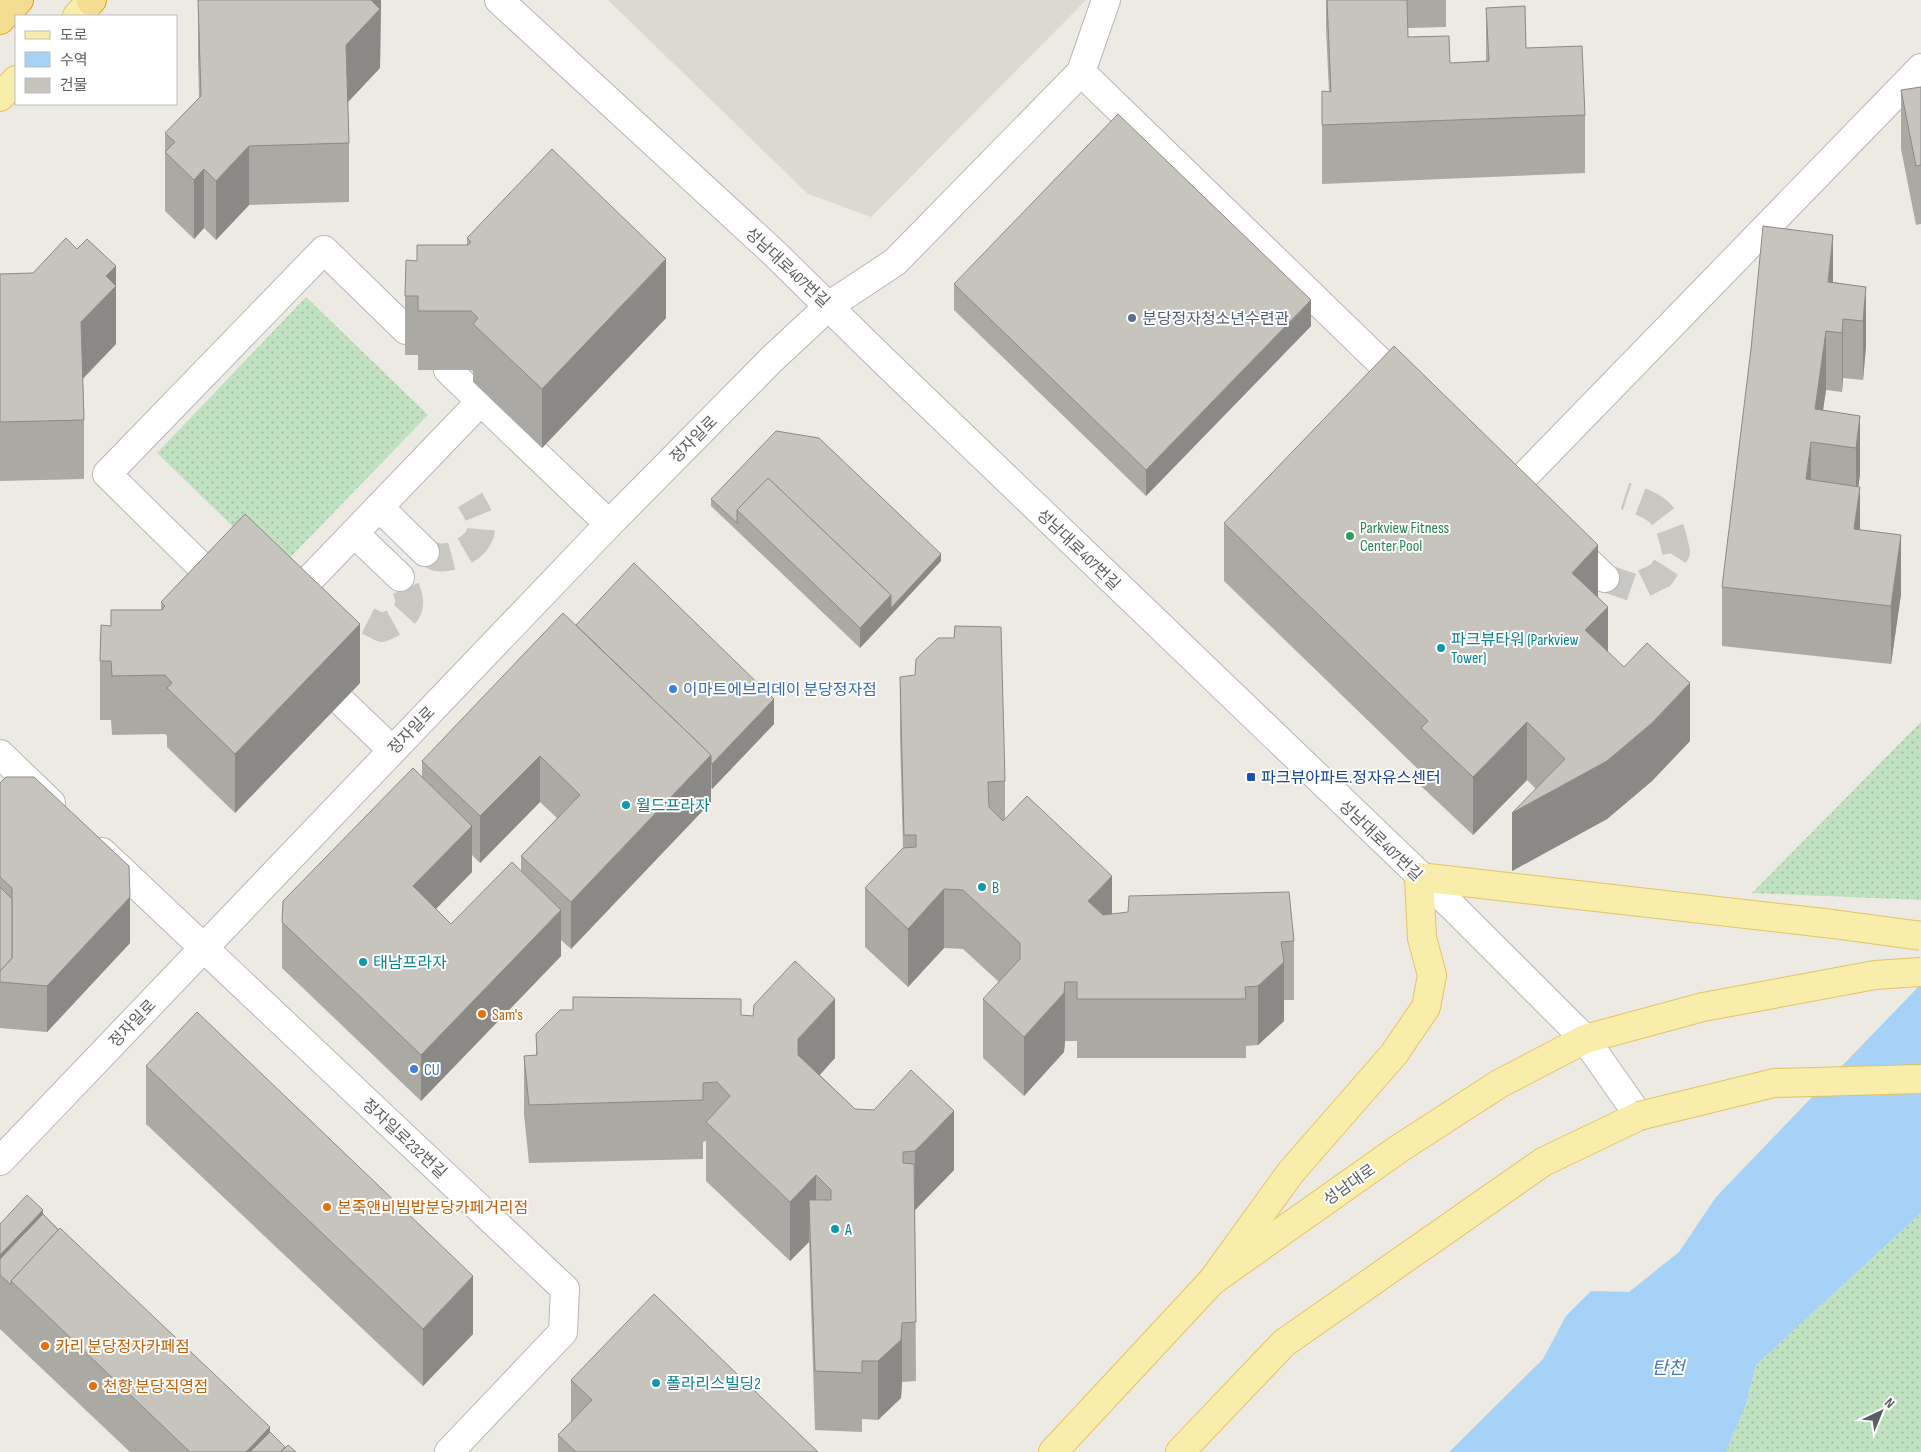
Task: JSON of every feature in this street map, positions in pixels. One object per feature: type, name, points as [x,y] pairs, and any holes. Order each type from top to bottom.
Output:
[{"type":"highway","points":[[0,20],[19,0]]},
{"type":"main road","points":[[0,97],[15,81]]},
{"type":"main road","points":[[1212,1281],[1291,1172],[1394,1054],[1426,1007],[1432,975],[1422,938],[1419,877],[1832,924],[1921,936]]},
{"type":"main road","name":"성남대로","points":[[1053,1452],[1212,1281],[1400,1148],[1499,1084],[1585,1040],[1703,1007],[1875,975],[1921,972]]},
{"type":"main road","points":[[1180,1452],[1284,1343],[1542,1162],[1639,1116],[1774,1083],[1921,1079]]},
{"type":"street","name":"성남대로407번길","points":[[499,0],[830,305],[1419,877],[1453,907],[1585,1040],[1639,1116]]},
{"type":"street","points":[[1106,0],[1081,72],[1428,407]]},
{"type":"street","points":[[1484,462],[1520,496],[1921,68]]},
{"type":"street","name":"정자일로","points":[[0,1161],[609,524],[772,359],[830,305],[895,262],[1081,72]]},
{"type":"street","points":[[228,592],[107,474],[324,250],[406,330]]},
{"type":"street","points":[[448,370],[609,524]]},
{"type":"street","points":[[282,608],[481,402]]},
{"type":"street","points":[[379,507],[426,552]]},
{"type":"street","points":[[1555,530],[1606,578]]},
{"type":"street","points":[[354,533],[400,577]]},
{"type":"street","points":[[342,702],[392,750]]},
{"type":"street","name":"정자일로232번길","points":[[0,754],[202,948],[564,1289],[563,1332],[449,1452]]},
{"type":"shaded area","points":[[608,0],[1086,0],[871,217],[808,194]]},
{"type":"green space","points":[[306,297],[428,415],[278,570],[157,453]]},
{"type":"green space","points":[[1921,722],[1921,900],[1752,893]]},
{"type":"green space","points":[[1921,1213],[1921,1452],[1726,1452],[1746,1404],[1756,1365]]},
{"type":"water","name":"탄천","points":[[1921,984],[1921,1213],[1756,1365],[1746,1404],[1726,1452],[1449,1452],[1543,1359],[1566,1316],[1591,1291],[1629,1292],[1679,1252],[1716,1197]]},
{"type":"building","points":[[198,0],[371,0],[380,9],[346,45],[349,143],[249,146],[216,181],[204,169],[194,180],[165,152],[175,142],[165,133],[201,96]]},
{"type":"building","points":[[1327,0],[1407,0],[1408,37],[1449,36],[1450,63],[1489,61],[1486,8],[1525,6],[1526,48],[1582,46],[1585,115],[1322,125],[1322,91],[1331,92]]},
{"type":"building","points":[[1921,87],[1921,165],[1916,166],[1901,90]]},
{"type":"building","name":"분당정자청소년수련관","points":[[1118,114],[1311,300],[1146,470],[954,284]]},
{"type":"building","points":[[552,149],[666,259],[542,389],[473,324],[478,318],[471,311],[418,311],[418,296],[405,296],[406,260],[417,261],[417,245],[468,245],[471,242],[467,238]]},
{"type":"building","points":[[1763,226],[1833,235],[1828,282],[1866,287],[1863,321],[1843,319],[1842,333],[1826,331],[1815,409],[1860,416],[1856,448],[1811,442],[1806,479],[1860,487],[1854,529],[1901,535],[1891,606],[1722,587],[1751,349]]},
{"type":"building","points":[[66,238],[77,249],[87,239],[116,266],[106,276],[116,286],[81,322],[84,420],[0,422],[0,274],[33,273]]},
{"type":"building","name":"파크뷰타워 (Parkview Tower)","points":[[1394,346],[1598,545],[1572,573],[1608,607],[1585,630],[1624,667],[1647,643],[1690,683],[1652,723],[1607,761],[1512,813],[1565,759],[1527,722],[1473,777],[1421,728],[1428,721],[1224,523]]},
{"type":"building","points":[[776,431],[819,438],[941,554],[891,608],[891,595],[768,478],[737,510],[737,523],[711,499]]},
{"type":"building","points":[[768,478],[891,595],[860,628],[737,510]]},
{"type":"building","points":[[245,514],[360,624],[235,754],[167,688],[172,683],[165,675],[112,676],[111,661],[100,661],[101,625],[111,626],[111,610],[162,610],[165,606],[161,602]]},
{"type":"building","name":"이마트에브리데이 분당정자점","points":[[634,563],[774,699],[712,764],[711,755],[576,625]]},
{"type":"building","name":"월드프라자","points":[[563,613],[711,755],[571,902],[521,856],[580,795],[540,756],[480,816],[422,761]]},
{"type":"building","points":[[955,626],[1001,627],[1005,781],[988,782],[989,807],[1003,821],[1027,796],[1112,876],[1088,901],[1103,915],[1128,912],[1129,896],[1289,892],[1294,941],[1281,942],[1284,962],[1258,986],[1245,987],[1246,999],[1077,999],[1077,982],[1065,982],[1064,993],[1024,1037],[983,999],[1020,959],[1020,943],[963,890],[944,889],[908,929],[865,888],[903,848],[916,847],[916,835],[904,835],[900,677],[915,675],[916,659],[938,638],[954,638]]},
{"type":"building","name":"태남프라자","points":[[413,768],[472,826],[413,886],[451,924],[512,862],[561,910],[421,1055],[282,922],[283,901]]},
{"type":"building","points":[[6,777],[34,777],[129,866],[130,897],[47,986],[0,982],[0,971],[12,958],[12,888],[0,877],[0,783]]},
{"type":"building","points":[[0,887],[12,899],[12,958],[0,971]]},
{"type":"building","name":"A","points":[[795,961],[835,999],[798,1039],[798,1055],[855,1109],[874,1110],[911,1070],[954,1111],[915,1151],[903,1152],[903,1163],[914,1164],[916,1322],[902,1323],[901,1340],[878,1361],[862,1361],[862,1373],[815,1371],[809,1200],[831,1200],[831,1190],[816,1175],[790,1202],[706,1122],[730,1096],[717,1082],[703,1083],[703,1100],[529,1105],[524,1056],[537,1055],[536,1034],[560,1010],[573,1010],[573,997],[741,999],[741,1015],[753,1016],[754,1005]]},
{"type":"building","points":[[197,1012],[473,1276],[423,1329],[146,1066]]},
{"type":"building","points":[[27,1195],[43,1210],[0,1255],[0,1224]]},
{"type":"building","points":[[43,1214],[58,1230],[11,1281],[11,1285],[0,1275],[0,1259]]},
{"type":"building","points":[[60,1228],[270,1427],[246,1452],[190,1452],[11,1281]]},
{"type":"building","points":[[654,1294],[818,1452],[576,1452],[558,1435],[592,1400],[571,1380]]},
{"type":"building","points":[[270,1432],[285,1447],[281,1452],[250,1452]]},
{"type":"building","points":[[288,1445],[296,1452],[281,1452]]},
{"type":"tunnel","points":[[1605,578],[1634,588],[1661,575],[1676,552],[1670,529],[1661,514],[1647,504],[1625,496]]},
{"type":"tunnel","points":[[425,552],[436,557],[448,557],[468,549],[473,544],[480,534],[481,525],[479,516],[470,500]]},
{"type":"tunnel","points":[[368,621],[382,628],[405,614],[409,602],[400,577]]},
{"type":"place","name":"분당정자청소년수련관","points":[[1132,318]]},
{"type":"place","name":"Parkview Fitness Center Pool","points":[[1350,536]]},
{"type":"place","name":"파크뷰타워 (Parkview Tower)","points":[[1441,648]]},
{"type":"place","name":"이마트에브리데이 분당정자점","points":[[673,689]]},
{"type":"place","name":"파크뷰아파트.정자유스센터","points":[[1251,777]]},
{"type":"place","name":"월드프라자","points":[[626,805]]},
{"type":"place","name":"B","points":[[982,887]]},
{"type":"place","name":"태남프라자","points":[[363,962]]},
{"type":"place","name":"Sam's","points":[[482,1014]]},
{"type":"place","name":"CU","points":[[414,1069]]},
{"type":"place","name":"본죽앤비빔밥분당카페거리점","points":[[327,1207]]},
{"type":"place","name":"A","points":[[835,1229]]},
{"type":"place","name":"카리 분당정자카페점","points":[[45,1346]]},
{"type":"place","name":"폴라리스빌딩2","points":[[656,1383]]},
{"type":"place","name":"천향 분당직영점","points":[[93,1386]]}]
